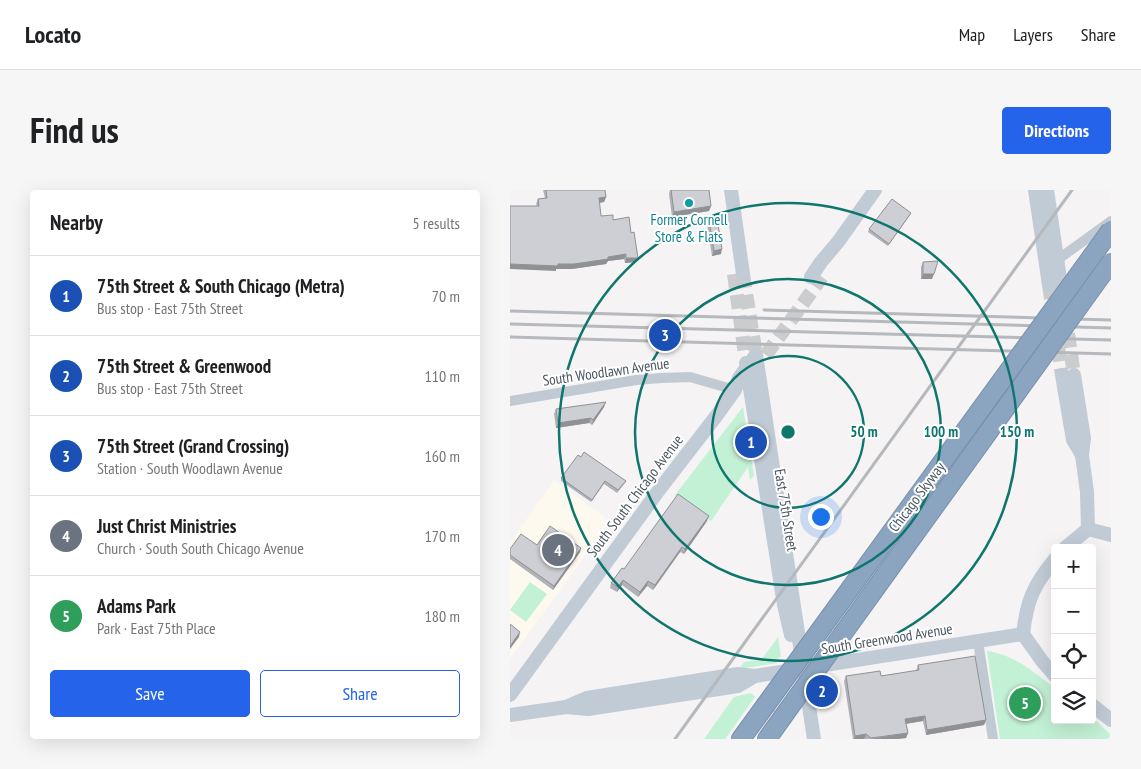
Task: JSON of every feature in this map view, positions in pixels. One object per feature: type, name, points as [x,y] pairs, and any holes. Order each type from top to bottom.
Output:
[{"type":"highway","name":"Chicago Skyway","points":[[741,739],[1111,230]]},
{"type":"highway","name":"Chicago Skyway","points":[[767,739],[1111,262]]},
{"type":"street","points":[[725,190],[738,274],[731,190]]},
{"type":"street","points":[[817,277],[829,267],[838,242],[875,190]]},
{"type":"street","points":[[1035,190],[1052,264]]},
{"type":"street","points":[[1047,190],[1055,285]]},
{"type":"street","points":[[1052,264],[1111,221]]},
{"type":"street","name":"South South Chicago Avenue","points":[[510,694],[659,490],[735,390],[746,383],[753,363]]},
{"type":"street","name":"East 75th Street","points":[[753,363],[802,650],[814,739]]},
{"type":"street","points":[[1068,375],[1073,440],[1082,455],[1087,492],[1088,529]]},
{"type":"street","name":"South Woodlawn Avenue","points":[[510,401],[636,380],[662,378],[690,377],[735,390]]},
{"type":"street","points":[[1088,529],[1111,536]]},
{"type":"street","points":[[1070,544],[1088,529]]},
{"type":"street","points":[[1051,564],[1032,590],[1026,610],[1023,634],[1051,671]]},
{"type":"street","name":"South Greenwood Avenue","points":[[510,715],[566,707],[587,698],[738,674],[755,676],[1023,634]]},
{"type":"street","points":[[978,641],[993,734]]},
{"type":"street","points":[[1096,708],[1111,720]]},
{"type":"shaded area","points":[[554,480],[610,521],[510,659],[510,543]]},
{"type":"green space","points":[[743,407],[754,476],[750,480],[748,467],[711,521],[675,495]]},
{"type":"green space","points":[[530,582],[547,594],[526,622],[510,610]]},
{"type":"green space","points":[[778,637],[781,657],[776,659],[777,663],[739,669],[744,662],[761,660]]},
{"type":"green space","points":[[987,651],[1015,660],[1051,685],[1051,724],[1096,724],[1096,721],[1109,733],[1111,739],[1000,739]]},
{"type":"green space","points":[[751,693],[755,697],[725,739],[704,739],[734,697]]},
{"type":"building","points":[[546,190],[605,190],[606,197],[599,198],[601,216],[613,215],[613,220],[629,217],[631,233],[634,232],[638,258],[626,258],[626,254],[608,257],[608,259],[574,264],[558,264],[558,266],[510,264],[510,206],[539,206],[538,199],[547,198]]},
{"type":"building","name":"Former Cornell Store & Flats","points":[[671,190],[709,190],[711,206],[674,212]]},
{"type":"building","points":[[892,199],[911,213],[889,244],[869,229]]},
{"type":"building","points":[[717,218],[722,249],[714,251],[709,220]]},
{"type":"building","points":[[938,261],[934,274],[923,274],[923,262]]},
{"type":"building","points":[[606,402],[593,420],[591,418],[558,423],[556,409]]},
{"type":"building","points":[[584,452],[626,481],[618,490],[605,481],[592,500],[561,478],[578,455],[581,457]]},
{"type":"building","points":[[678,494],[709,516],[685,549],[682,547],[655,585],[648,581],[640,592],[623,580],[618,587],[611,583],[622,568],[624,569]]},
{"type":"building","points":[[550,526],[581,548],[554,586],[510,555],[510,549],[521,534],[537,545]]},
{"type":"building","points":[[510,624],[520,632],[510,646]]},
{"type":"building","points":[[975,656],[986,720],[927,730],[925,716],[905,719],[908,733],[871,738],[866,734],[855,736],[846,676],[880,671],[881,676],[919,670],[918,665]]},
{"type":"tunnel","points":[[734,274],[745,355]]},
{"type":"tunnel","points":[[743,274],[756,355]]},
{"type":"tunnel","points":[[766,355],[822,277]]},
{"type":"tunnel","points":[[1049,285],[1062,375]]},
{"type":"tunnel","points":[[1062,292],[1074,375]]},
{"type":"railway","points":[[675,739],[1072,190]]},
{"type":"railway","points":[[764,310],[1111,320]]},
{"type":"railway","points":[[510,311],[1111,328]]},
{"type":"railway","points":[[510,324],[1111,340]]},
{"type":"railway","points":[[510,337],[1111,354]]},
{"type":"place","name":"Former Cornell Store & Flats","points":[[689,203]]},
{"type":"place","name":"75th Street (Grand Crossing)","points":[[665,335]]},
{"type":"place","name":"75th Street & South Chicago (Metra)","points":[[751,442]]},
{"type":"place","name":"Just Christ Ministries","points":[[558,550]]},
{"type":"place","name":"75th Street & Greenwood","points":[[822,691]]},
{"type":"place","name":"Adams Park","points":[[1025,703]]}]
